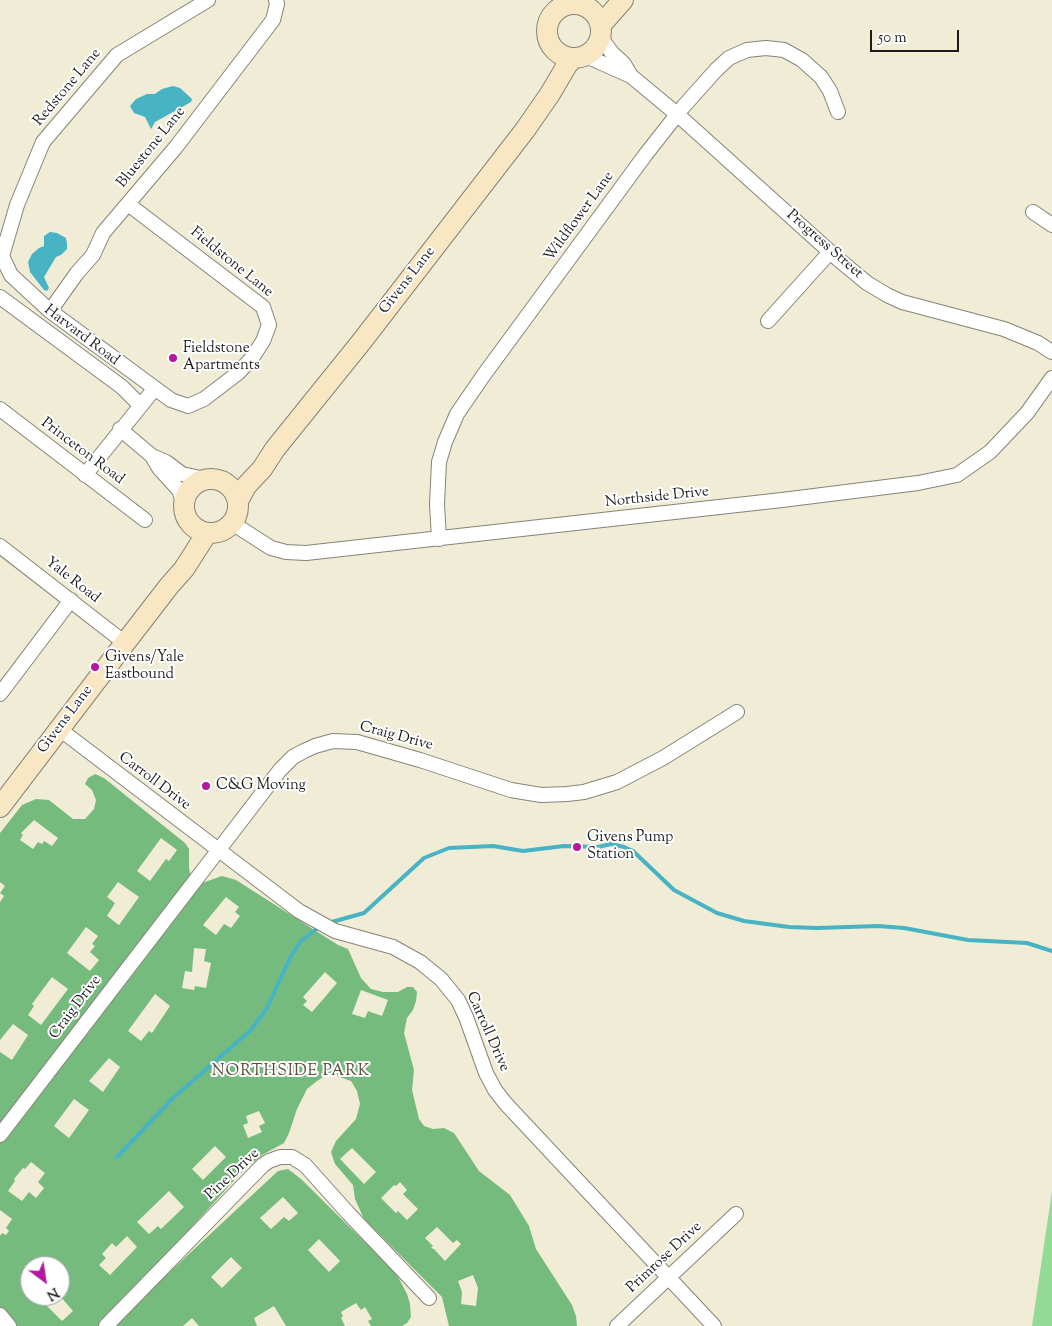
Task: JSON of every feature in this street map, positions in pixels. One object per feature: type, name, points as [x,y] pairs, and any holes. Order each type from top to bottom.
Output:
[{"type":"street","name":"Redstone Lane","points":[[50,311],[10,275],[1,256],[17,205],[43,142],[117,55],[208,0]]},
{"type":"street","points":[[601,32],[594,12],[582,3],[563,6],[556,11],[547,9],[547,33],[552,47],[565,57],[580,57],[593,51],[601,32],[624,0]]},
{"type":"street","name":"Bluestone Lane","points":[[50,311],[77,273],[93,255],[103,233],[176,147],[273,20],[276,2]]},
{"type":"street","name":"Progress Street","points":[[601,32],[612,53],[624,64],[631,76]]},
{"type":"street","name":"Givens Lane","points":[[538,110],[540,93],[551,59],[552,47]]},
{"type":"street","name":"Wildflower Lane","points":[[439,539],[437,504],[439,462],[457,414],[646,154],[711,76],[729,58],[747,50],[766,48],[784,50],[810,66],[821,78],[830,91],[838,112]]},
{"type":"street","name":"Progress Street","points":[[580,57],[631,76],[678,115],[830,252],[867,283],[886,296],[916,306],[1004,329],[1038,343],[1052,352]]},
{"type":"street","name":"Givens Lane","points":[[238,501],[246,486],[262,470],[275,449],[362,341],[513,145],[550,94],[566,65],[580,57]]},
{"type":"street","name":"Fieldstone Lane","points":[[50,311],[172,400],[188,406],[204,399],[238,373],[252,358],[263,341],[269,325],[263,307],[128,204]]},
{"type":"street","points":[[1033,212],[1052,226]]},
{"type":"street","points":[[768,321],[830,252]]},
{"type":"street","name":"Harvard Road","points":[[0,297],[122,387],[140,404]]},
{"type":"street","name":"Northside Drive","points":[[232,522],[271,548],[286,552],[306,553],[918,483],[957,475],[990,452],[1027,413],[1052,378]]},
{"type":"street","points":[[85,475],[140,404],[155,388]]},
{"type":"street","name":"Princeton Road","points":[[0,409],[145,520]]},
{"type":"street","points":[[120,429],[152,456],[179,490],[183,501],[185,517],[199,529],[219,532],[227,528],[235,519],[238,501],[231,486],[214,480],[182,474],[166,462],[152,456]]},
{"type":"street","name":"Givens Lane","points":[[214,480],[233,478],[275,449]]},
{"type":"street","points":[[183,501],[186,492],[192,485],[214,480]]},
{"type":"street","name":"Givens Lane","points":[[0,807],[58,728],[168,586],[184,569],[199,529]]},
{"type":"street","name":"Yale Road","points":[[0,546],[124,643]]},
{"type":"street","points":[[0,694],[71,600]]},
{"type":"street","name":"Craig Drive","points":[[0,1135],[284,765],[304,750],[324,743],[339,741],[358,742],[511,790],[541,795],[567,794],[584,792],[617,782],[663,758],[737,712]]},
{"type":"street","name":"Carroll Drive","points":[[58,728],[299,911],[322,925],[348,935],[393,947],[420,962],[440,979],[458,1000],[486,1073],[495,1090],[518,1118],[714,1326]]},
{"type":"street","name":"Pine Drive","points":[[106,1326],[263,1165],[280,1157],[292,1158],[305,1164],[348,1213],[429,1298]]},
{"type":"street","name":"Primrose Drive","points":[[617,1326],[736,1214]]},
{"type":"street","points":[[0,1315],[9,1326]]},
{"type":"green space","points":[[95,774],[104,778],[185,843],[189,849],[191,878],[202,883],[222,876],[236,880],[338,945],[348,949],[361,978],[371,989],[383,992],[398,992],[407,987],[413,987],[417,992],[416,1001],[413,1010],[407,1018],[404,1033],[414,1070],[412,1090],[419,1119],[424,1126],[433,1129],[444,1128],[454,1133],[479,1171],[510,1195],[529,1226],[536,1249],[572,1305],[577,1326],[449,1326],[442,1297],[364,1219],[355,1199],[353,1185],[335,1164],[331,1152],[336,1141],[356,1119],[360,1104],[357,1091],[351,1081],[329,1073],[307,1089],[284,1143],[262,1155],[240,1174],[139,1285],[148,1292],[278,1171],[288,1169],[301,1179],[396,1273],[410,1304],[411,1317],[407,1323],[402,1326],[371,1326],[368,1321],[372,1319],[365,1307],[361,1310],[356,1303],[341,1312],[343,1316],[341,1318],[345,1326],[286,1326],[274,1306],[254,1318],[257,1326],[199,1326],[192,1318],[183,1326],[0,1326],[0,1236],[2,1233],[6,1235],[9,1231],[6,1228],[12,1219],[0,1210],[0,1052],[12,1060],[28,1035],[13,1024],[0,1040],[0,902],[4,896],[0,893],[5,886],[0,882],[0,833],[22,805],[36,799],[49,800],[73,819],[85,819],[94,809],[96,800],[92,790],[85,784],[88,778]],"holes":[[[34,820],[58,838],[52,846],[44,841],[42,844],[38,842],[33,849],[20,840],[23,835],[21,833]],[[161,838],[177,850],[169,861],[166,859],[150,881],[137,871]],[[118,882],[139,897],[119,925],[107,916],[115,903],[107,897]],[[226,897],[239,907],[235,912],[240,916],[231,928],[224,924],[216,935],[203,925]],[[86,927],[98,936],[92,944],[95,946],[90,952],[99,960],[90,971],[67,953]],[[194,948],[206,949],[204,961],[211,963],[206,988],[195,986],[194,990],[182,988],[185,971],[192,972]],[[325,972],[337,983],[312,1012],[303,1005],[307,1001],[303,997]],[[52,977],[68,989],[41,1025],[28,1015],[34,1006],[32,1004]],[[361,990],[388,1000],[382,1016],[368,1011],[365,1018],[352,1014]],[[155,994],[170,1006],[152,1033],[149,1031],[141,1041],[128,1031]],[[109,1058],[120,1067],[103,1092],[89,1081]],[[74,1099],[89,1110],[69,1138],[54,1126]],[[259,1111],[265,1123],[259,1126],[262,1132],[248,1138],[243,1125],[248,1123],[246,1116]],[[215,1146],[226,1157],[203,1180],[192,1169]],[[352,1148],[376,1172],[364,1184],[340,1159]],[[31,1162],[45,1173],[38,1182],[44,1188],[36,1198],[29,1192],[22,1201],[8,1191],[15,1181],[14,1179],[23,1168],[25,1169]],[[400,1182],[407,1190],[403,1194],[418,1209],[407,1220],[398,1211],[396,1213],[381,1198],[394,1185],[396,1186]],[[169,1191],[184,1207],[161,1229],[158,1226],[149,1234],[137,1222]],[[283,1197],[298,1213],[289,1221],[284,1217],[271,1229],[260,1218]],[[437,1227],[453,1243],[457,1240],[461,1244],[445,1261],[431,1248],[433,1246],[425,1238]],[[127,1236],[137,1247],[110,1275],[99,1265],[106,1258],[102,1254],[112,1243],[116,1247]],[[319,1239],[340,1261],[329,1272],[308,1250]],[[231,1257],[242,1268],[222,1288],[211,1277]],[[473,1275],[478,1288],[476,1306],[461,1304],[462,1292],[458,1281]]]},
{"type":"green space","points":[[1052,1191],[1052,1326],[1032,1326]]},
{"type":"water","points":[[173,86],[180,88],[192,99],[191,102],[155,122],[151,129],[145,117],[134,113],[130,106],[136,99],[147,94],[155,94],[162,89]]},
{"type":"water","points":[[50,232],[57,233],[66,238],[67,249],[56,257],[44,277],[49,288],[47,291],[44,290],[30,272],[28,262],[32,254],[44,246],[44,236]]},
{"type":"waterway","points":[[328,923],[364,913],[424,858],[449,848],[493,846],[523,851],[564,846],[598,847],[611,844],[633,851],[674,890],[717,913],[744,921],[789,927],[878,926],[904,928],[968,940],[1027,943],[1052,951]]},
{"type":"waterway","points":[[117,1157],[173,1098],[251,1030],[267,1008],[291,956],[301,941],[319,927]]},
{"type":"place","name":"Fieldstone Apartments","points":[[173,358]]},
{"type":"place","name":"Givens/Yale Eastbound","points":[[95,667]]},
{"type":"place","name":"C&G Moving","points":[[206,786]]},
{"type":"place","name":"Givens Pump Station","points":[[577,847]]},
{"type":"district","name":"NORTHSIDE PARK","points":[[291,1072]]}]
